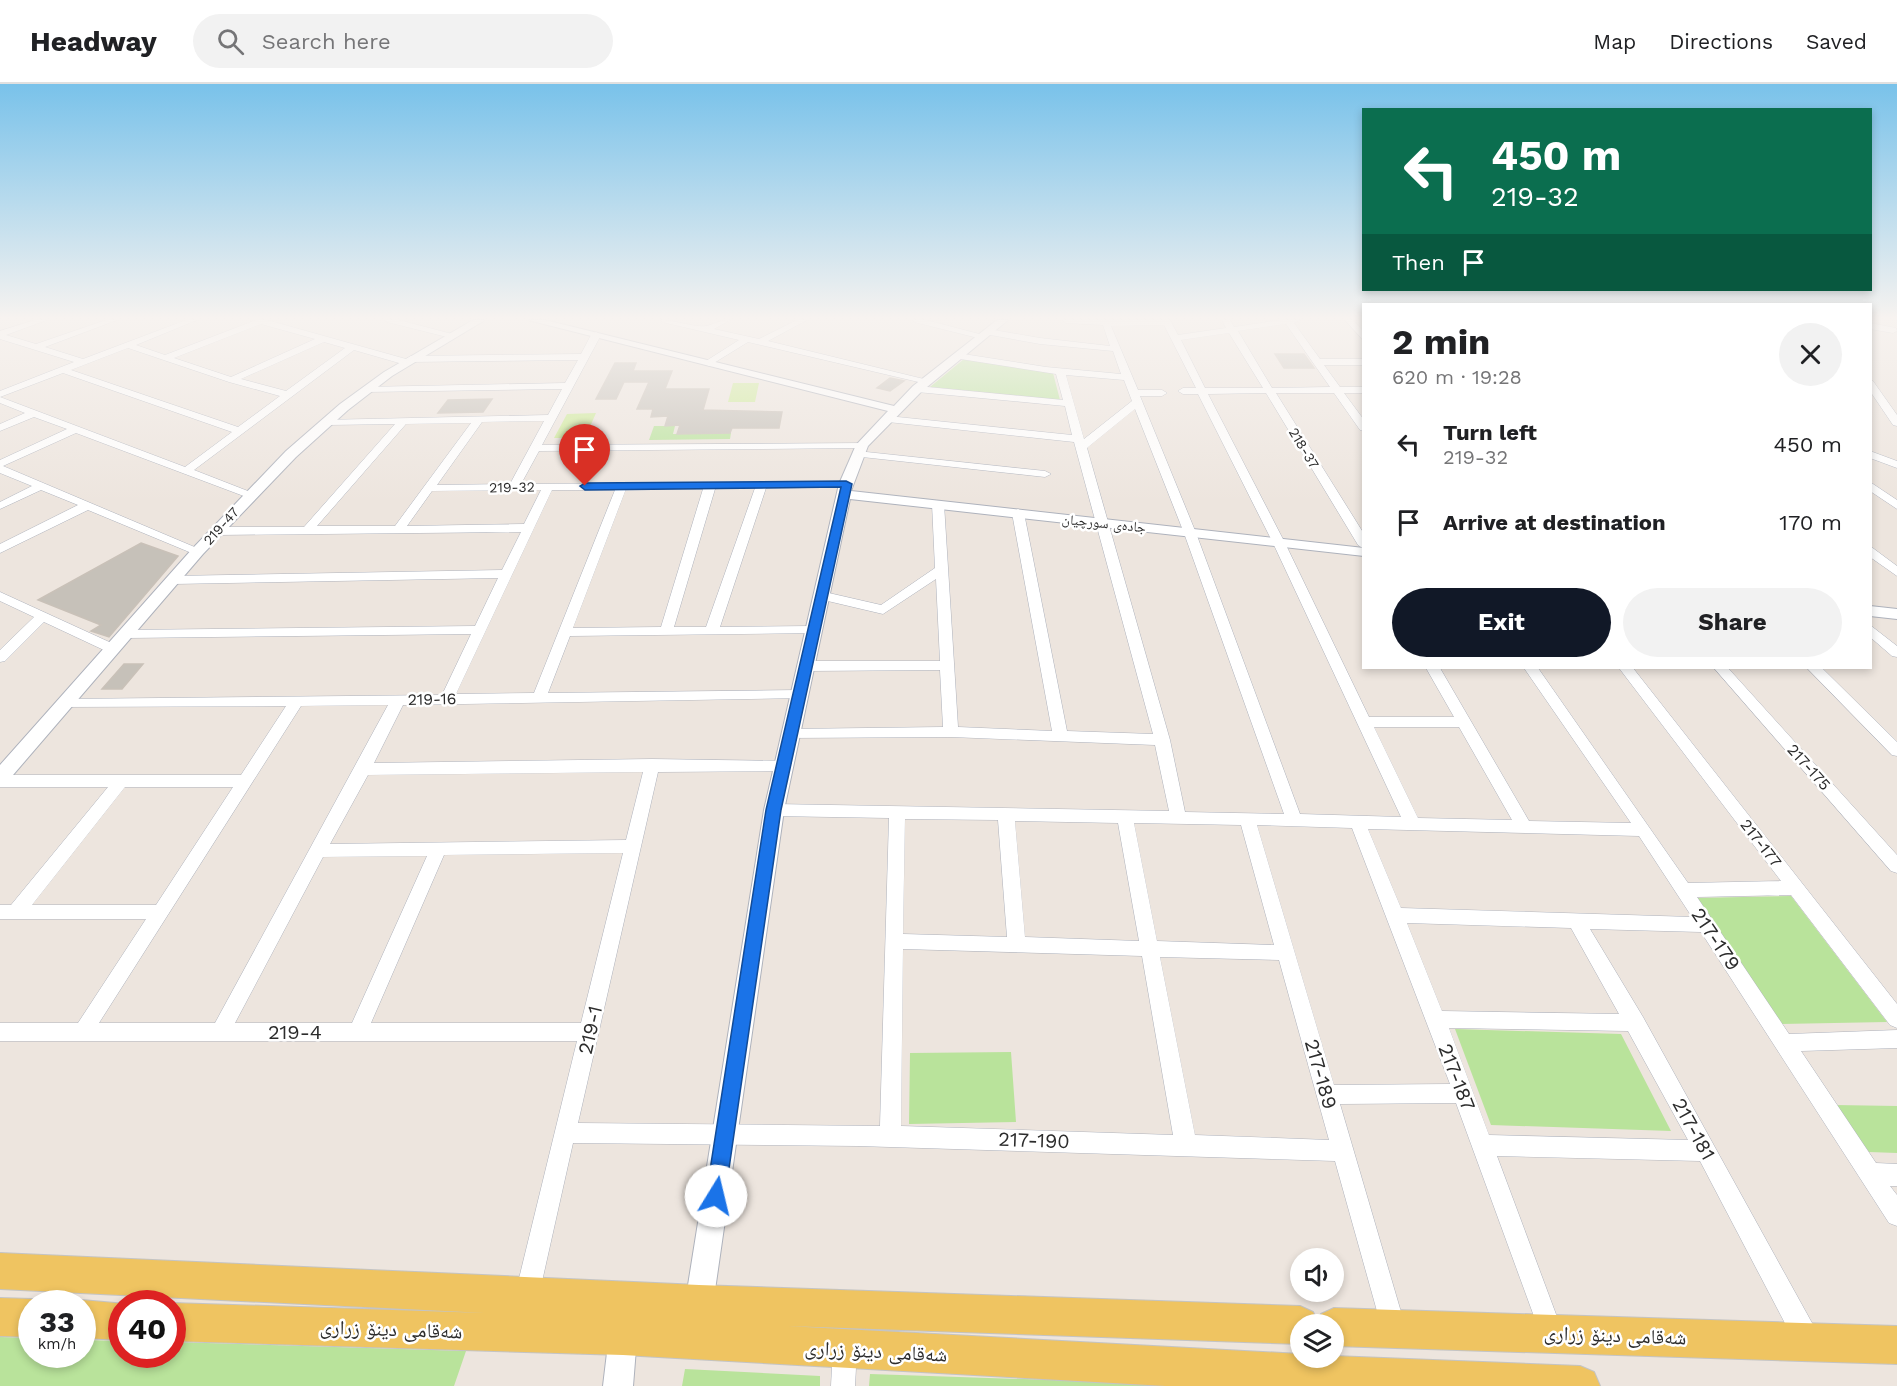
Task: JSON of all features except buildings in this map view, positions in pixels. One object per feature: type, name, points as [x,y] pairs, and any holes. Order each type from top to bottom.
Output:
[{"type":"main road","points":[[0,1271],[699,1304],[1290,1325]]},
{"type":"main road","points":[[0,1317],[18,1318]]},
{"type":"main road","name":"شەقامی دینۆ زراری","points":[[186,1322],[623,1336],[844,1368],[1580,1386]]},
{"type":"main road","name":"شەقامی دینۆ زراری","points":[[1344,1327],[1897,1345]]},
{"type":"street","points":[[0,394],[35,381]]},
{"type":"street","points":[[93,381],[240,431]]},
{"type":"street","points":[[235,381],[288,395]]},
{"type":"street","points":[[186,471],[307,381]]},
{"type":"street","name":"219-47","points":[[0,779],[249,495],[327,422],[379,381]]},
{"type":"street","points":[[514,487],[572,381]]},
{"type":"street","points":[[773,381],[893,414],[1079,443],[1136,398],[1162,393]]},
{"type":"street","points":[[906,381],[922,385],[1068,403]]},
{"type":"street","points":[[699,1304],[774,810],[845,489],[859,450],[927,381]]},
{"type":"street","points":[[1062,381],[1162,740],[1178,817]]},
{"type":"street","points":[[1129,381],[1190,533],[1294,820]]},
{"type":"street","points":[[1197,381],[1279,543],[1413,825]]},
{"type":"street","name":"218-37","points":[[1263,381],[1362,542]]},
{"type":"street","points":[[1330,381],[1362,425]]},
{"type":"street","points":[[0,384],[14,389]]},
{"type":"street","points":[[367,389],[569,386]]},
{"type":"street","points":[[1872,386],[1897,423]]},
{"type":"street","points":[[1183,391],[1362,390]]},
{"type":"street","points":[[0,400],[249,495]]},
{"type":"street","points":[[0,428],[34,413]]},
{"type":"street","points":[[327,422],[551,418]]},
{"type":"street","points":[[399,529],[479,419]]},
{"type":"street","points":[[307,531],[403,421]]},
{"type":"street","points":[[0,464],[75,429]]},
{"type":"street","points":[[535,448],[859,450],[1045,474]]},
{"type":"street","points":[[1872,455],[1897,465]]},
{"type":"street","points":[[0,469],[198,551]]},
{"type":"street","points":[[712,630],[762,484]]},
{"type":"street","name":"219-32","points":[[429,488],[762,484],[845,489]]},
{"type":"street","points":[[666,631],[710,485]]},
{"type":"street","points":[[0,506],[41,486]]},
{"type":"street","points":[[539,698],[622,486]]},
{"type":"street","points":[[447,699],[548,487]]},
{"type":"street","points":[[1872,487],[1897,506]]},
{"type":"street","name":"جادەی سورچیان","points":[[845,489],[938,504],[1362,552]]},
{"type":"street","points":[[938,504],[951,732]]},
{"type":"street","points":[[0,549],[88,505]]},
{"type":"street","points":[[1018,513],[1060,736]]},
{"type":"street","points":[[216,531],[529,528]]},
{"type":"street","points":[[1872,552],[1897,572]]},
{"type":"street","points":[[820,596],[883,610],[941,570]]},
{"type":"street","points":[[173,580],[506,574]]},
{"type":"street","points":[[1,597],[113,649]]},
{"type":"street","points":[[1872,610],[1897,614]]},
{"type":"street","points":[[0,658],[42,616]]},
{"type":"street","points":[[126,634],[480,630]]},
{"type":"street","points":[[565,632],[813,630]]},
{"type":"street","points":[[1872,631],[1897,653]]},
{"type":"street","points":[[805,666],[948,665]]},
{"type":"street","points":[[1434,669],[1525,828]]},
{"type":"street","name":"217-179","points":[[1532,669],[1644,830],[1897,1215]]},
{"type":"street","name":"217-177","points":[[1627,669],[1897,1018]]},
{"type":"street","name":"217-175","points":[[1722,669],[1897,866]]},
{"type":"street","points":[[1815,669],[1897,751]]},
{"type":"street","name":"219-16","points":[[65,704],[798,695]]},
{"type":"street","points":[[220,1032],[399,700]]},
{"type":"street","points":[[83,1032],[297,701]]},
{"type":"street","points":[[1364,722],[1465,722]]},
{"type":"street","points":[[790,734],[951,732],[1162,740]]},
{"type":"street","name":"219-1","points":[[527,1295],[567,1132],[631,846],[652,765]]},
{"type":"street","points":[[363,769],[784,765]]},
{"type":"street","points":[[0,779],[246,781]]},
{"type":"street","points":[[8,913],[121,781]]},
{"type":"street","points":[[774,810],[1178,817],[1644,830]]},
{"type":"street","points":[[890,1135],[897,812]]},
{"type":"street","points":[[1006,814],[1017,945]]},
{"type":"street","points":[[1125,816],[1186,1146]]},
{"type":"street","name":"217-189","points":[[1247,819],[1394,1329]]},
{"type":"street","name":"217-187","points":[[1358,823],[1396,915],[1484,1145],[1551,1333]]},
{"type":"street","points":[[319,851],[631,846]]},
{"type":"street","points":[[358,1032],[438,849]]},
{"type":"street","points":[[1683,890],[1795,888]]},
{"type":"street","points":[[8,913],[161,912]]},
{"type":"street","points":[[1396,915],[1707,925]]},
{"type":"street","name":"217-181","points":[[1576,920],[1636,1023],[1808,1341]]},
{"type":"street","points":[[894,941],[1286,953]]},
{"type":"street","points":[[1436,1019],[1636,1023]]},
{"type":"street","name":"219-4","points":[[0,1032],[590,1032]]},
{"type":"street","points":[[1785,1043],[1897,1039]]},
{"type":"street","points":[[1327,1095],[1463,1093]]},
{"type":"street","name":"217-190","points":[[567,1132],[725,1131],[890,1135],[1342,1151]]},
{"type":"street","points":[[1484,1145],[1706,1151]]},
{"type":"street","points":[[1871,1174],[1897,1175]]},
{"type":"street","points":[[618,1386],[623,1336]]},
{"type":"green space","points":[[938,381],[1055,381],[1060,400],[930,387]]},
{"type":"green space","points":[[733,383],[759,383],[755,402],[728,402]]},
{"type":"green space","points":[[596,413],[585,438],[554,438],[567,414]]},
{"type":"green space","points":[[654,426],[675,426],[673,434],[731,433],[730,439],[649,440]]},
{"type":"green space","points":[[1791,896],[1887,1022],[1781,1024],[1695,898]]},
{"type":"green space","points":[[1455,1029],[1621,1034],[1671,1131],[1491,1125]]},
{"type":"green space","points":[[1011,1052],[1016,1122],[909,1124],[910,1053]]},
{"type":"green space","points":[[1835,1105],[1897,1106],[1897,1153],[1869,1152]]},
{"type":"green space","points":[[0,1337],[18,1338],[18,1368],[96,1368],[96,1340],[108,1341],[108,1368],[186,1368],[186,1342],[466,1351],[454,1386],[0,1386]]},
{"type":"green space","points":[[685,1369],[820,1376],[820,1386],[682,1386]]},
{"type":"green space","points":[[870,1374],[1232,1386],[869,1386]]},
{"type":"route","points":[[585,486],[846,484],[774,810],[716,1196]]}]
